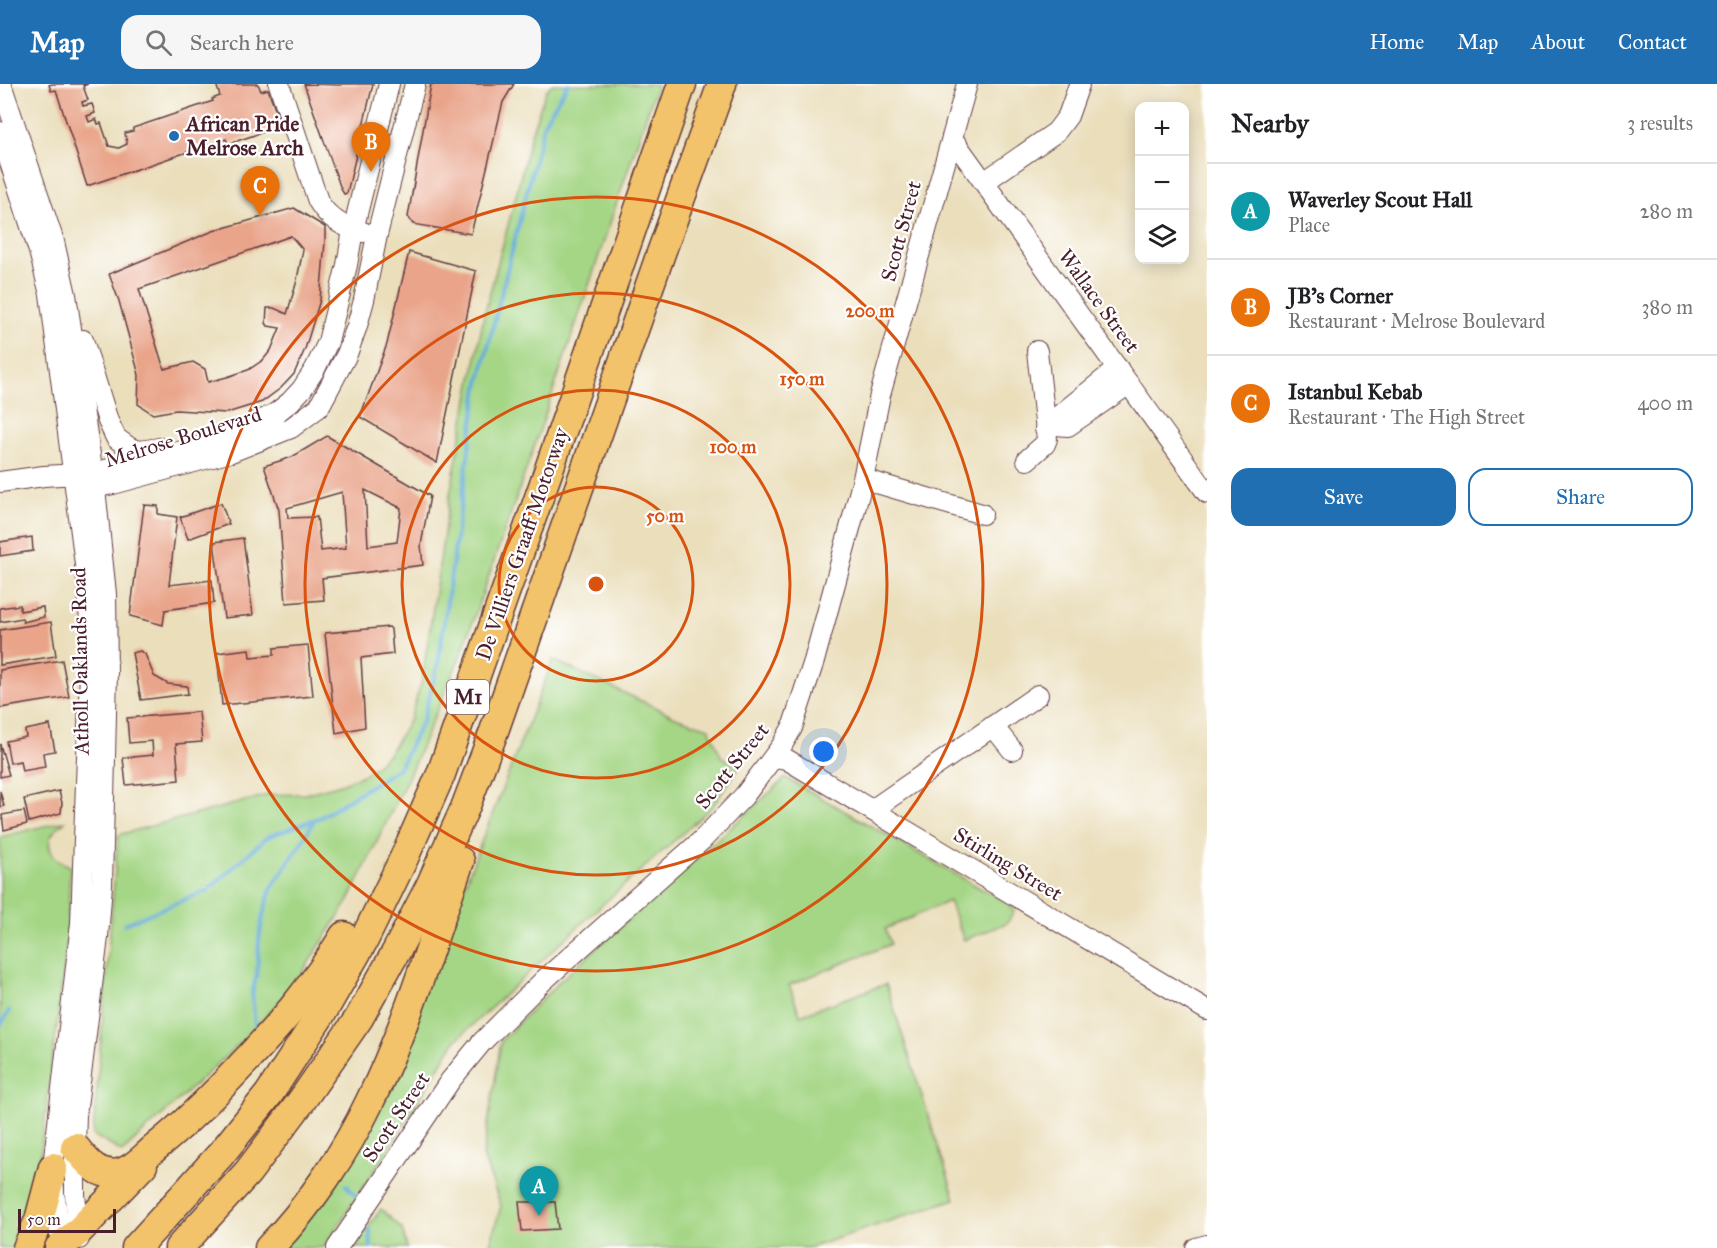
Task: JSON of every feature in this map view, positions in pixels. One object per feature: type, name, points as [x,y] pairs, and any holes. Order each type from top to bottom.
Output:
[{"type":"highway","name":"De Villiers Graaff Motorway","points":[[136,1248],[221,1154],[262,1102],[318,1018],[364,940],[404,858],[441,774],[682,84]]},
{"type":"highway","name":"M1","points":[[179,1248],[248,1172],[300,1103],[358,1018],[430,886],[465,808],[493,734],[722,84]]},
{"type":"highway","points":[[269,1248],[308,1202],[335,1162],[370,1102],[390,1057],[467,841],[493,734]]},
{"type":"highway","points":[[75,1147],[93,1167],[103,1173],[125,1172],[170,1136],[216,1093],[288,1014],[326,966],[351,924],[412,808],[441,774]]},
{"type":"highway","points":[[68,1244],[170,1136]]},
{"type":"highway","points":[[27,1248],[39,1220],[53,1167]]},
{"type":"street","name":"Atholl Oaklands Road","points":[[1,84],[54,242],[66,295],[94,480],[106,594],[104,821],[98,937],[78,1104],[68,1244]]},
{"type":"street","points":[[279,84],[315,194],[323,210],[333,219],[353,230],[377,235]]},
{"type":"street","name":"Melrose Boulevard","points":[[94,480],[213,442],[247,428],[276,413],[296,396],[315,369],[328,342],[389,84]]},
{"type":"street","name":"Melrose Boulevard","points":[[0,483],[44,476],[74,483],[231,452],[291,428],[319,407],[347,354],[357,326],[415,84]]},
{"type":"street","name":"Scott Street","points":[[337,1248],[450,1081],[482,1042],[544,980],[702,840],[780,754],[792,728],[814,661],[863,479],[880,396],[967,84]]},
{"type":"street","points":[[984,182],[1056,132],[1068,116],[1079,85]]},
{"type":"street","name":"Atholl Oaklands Road","points":[[0,132],[39,251],[48,287],[90,611],[86,822],[81,923],[53,1167],[54,1193],[68,1244]]},
{"type":"street","name":"Wallace Street","points":[[952,138],[1207,493]]},
{"type":"street","points":[[66,295],[86,347],[108,421],[116,438],[130,448],[140,451],[213,442]]},
{"type":"street","points":[[1027,460],[1045,444],[1050,427],[1037,351]]},
{"type":"street","points":[[1050,427],[1068,426],[1124,376]]},
{"type":"street","points":[[863,479],[982,514]]},
{"type":"street","points":[[872,810],[1038,695]]},
{"type":"street","points":[[993,726],[1012,750]]},
{"type":"street","name":"Stirling Street","points":[[780,754],[1207,1010]]},
{"type":"street","points":[[1196,1248],[1207,1245]]},
{"type":"green space","points":[[552,84],[657,84],[462,652],[410,773],[348,902],[291,990],[237,1046],[122,1152],[93,1135],[118,835],[268,795],[305,794],[341,784],[365,774],[377,765],[390,752],[409,721],[422,681],[449,500],[484,315],[531,134],[546,91]]},
{"type":"green space","points":[[553,660],[678,718],[709,728],[721,756],[739,768],[712,807],[594,912],[455,1041],[390,1147],[323,1248],[284,1248],[446,932]]},
{"type":"green space","points":[[786,778],[1007,902],[1014,912],[1007,923],[964,940],[949,901],[885,929],[891,944],[789,985],[800,1015],[886,984],[955,1199],[809,1248],[489,1248],[501,1206],[483,1156],[501,1041],[561,980]]},
{"type":"green space","points":[[65,821],[51,836],[50,841],[53,855],[70,866],[67,946],[35,1197],[16,1248],[0,1248],[0,837]]},
{"type":"green space","points":[[381,1209],[402,1229],[407,1248],[354,1248]]},
{"type":"building","points":[[88,84],[83,86],[88,100],[82,102],[83,106],[92,104],[95,113],[87,116],[89,122],[96,119],[98,124],[101,123],[109,146],[119,148],[127,144],[125,133],[133,131],[133,128],[213,101],[212,99],[220,96],[216,84],[258,84],[261,91],[268,89],[280,122],[276,123],[278,127],[228,144],[226,139],[87,186],[56,90],[51,91],[49,85]]},
{"type":"building","points":[[304,84],[373,84],[347,193],[344,194],[341,189]]},
{"type":"building","points":[[431,84],[514,84],[503,102],[471,234],[413,224],[408,217]]},
{"type":"building","points":[[294,208],[325,227],[320,300],[305,349],[294,374],[281,388],[262,402],[227,413],[176,410],[153,414],[138,404],[139,375],[119,301],[109,274],[213,231]],"holes":[[[291,236],[303,250],[287,314],[274,308],[267,308],[266,323],[268,326],[280,328],[271,350],[263,360],[248,370],[208,382],[205,369],[193,362],[164,369],[139,289]]]},
{"type":"building","points":[[409,252],[476,271],[437,463],[360,417],[387,344]]},
{"type":"building","points":[[327,436],[430,496],[421,545],[423,565],[322,578],[324,600],[286,603],[279,510],[264,466],[292,457]],"holes":[[[365,490],[401,508],[397,542],[368,546]],[[342,492],[346,548],[321,551],[317,517],[288,518],[287,508]]]},
{"type":"building","points":[[221,503],[229,524],[188,539],[180,517]]},
{"type":"building","points":[[144,505],[158,506],[158,514],[177,517],[169,585],[212,580],[214,603],[165,610],[163,625],[130,616]]},
{"type":"building","points":[[32,537],[33,551],[0,556],[0,542]]},
{"type":"building","points":[[243,538],[253,615],[224,618],[214,542]]},
{"type":"building","points":[[20,605],[20,611],[43,607],[44,617],[23,622],[22,618],[0,622],[0,608]]},
{"type":"building","points":[[51,622],[56,656],[0,665],[0,630]]},
{"type":"building","points":[[389,627],[393,654],[361,658],[365,727],[336,733],[325,633]]},
{"type":"building","points":[[308,645],[313,696],[222,705],[217,653],[249,649],[250,657],[274,655],[274,648]]},
{"type":"building","points":[[140,651],[145,654],[154,676],[168,684],[187,686],[188,694],[141,700],[132,653]]},
{"type":"building","points":[[62,660],[69,697],[0,708],[0,670]]},
{"type":"building","points":[[199,712],[202,742],[176,744],[179,780],[126,785],[123,758],[153,755],[152,741],[129,743],[127,718]]},
{"type":"building","points":[[50,725],[55,751],[43,753],[45,767],[22,771],[20,761],[10,763],[6,741],[26,737],[25,730]]},
{"type":"building","points":[[0,744],[9,775],[0,777]]},
{"type":"building","points":[[0,791],[4,806],[0,807]]},
{"type":"building","points":[[59,791],[62,803],[61,813],[29,822],[24,799]]},
{"type":"building","points":[[24,811],[27,824],[4,830],[2,815]]},
{"type":"building","points":[[519,1202],[555,1202],[558,1229],[522,1231]]},
{"type":"waterway","points":[[125,924],[208,890],[267,837],[321,817],[399,768],[423,720],[438,664],[478,387],[544,123],[568,84]]},
{"type":"waterway","points":[[255,1026],[252,993],[257,974],[263,915],[271,889],[314,820]]},
{"type":"waterway","points":[[0,1026],[9,1011]]},
{"type":"waterway","points":[[346,1185],[355,1195]]},
{"type":"waterway","points":[[370,1230],[371,1248]]},
{"type":"place","name":"African Pride Melrose Arch","points":[[174,136]]},
{"type":"place","name":"JB's Corner","points":[[371,172]]},
{"type":"place","name":"Istanbul Kebab","points":[[260,216]]},
{"type":"place","name":"Waverley Scout Hall","points":[[539,1216]]}]
